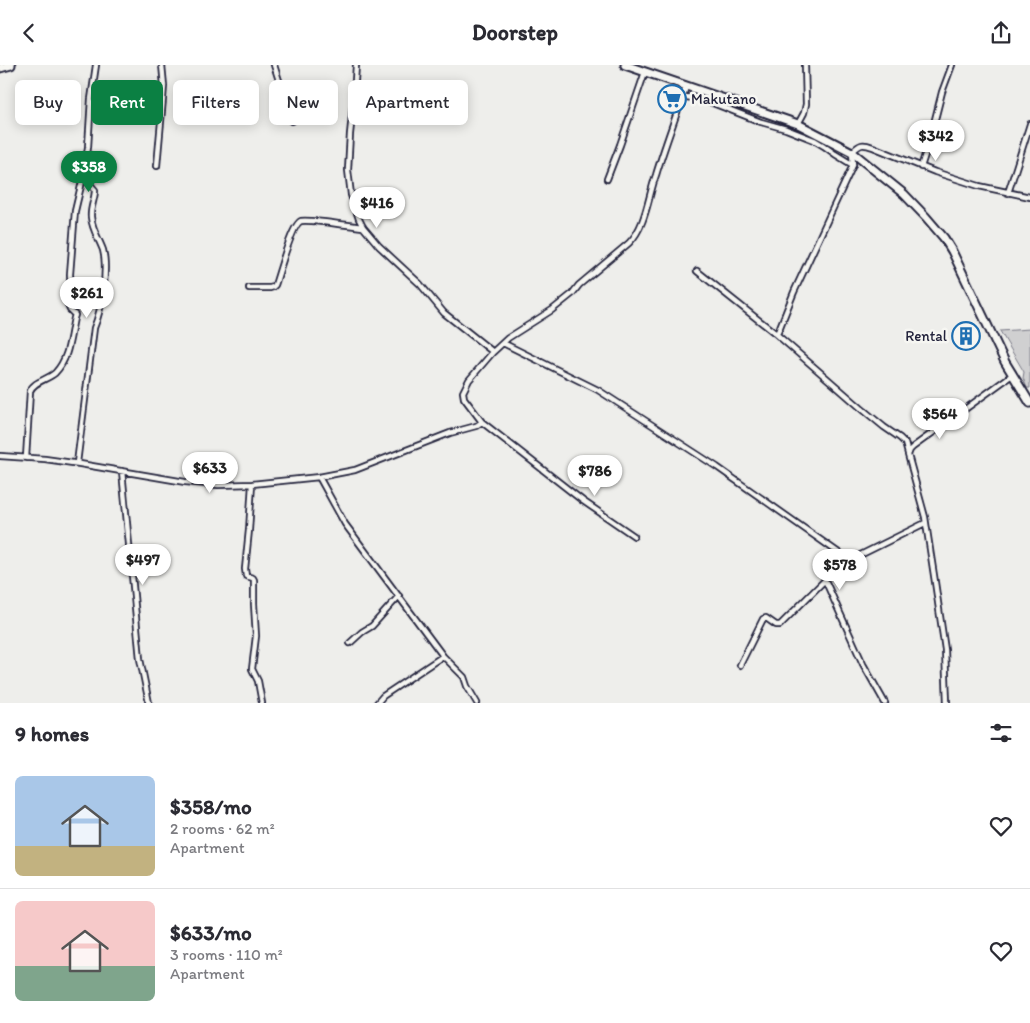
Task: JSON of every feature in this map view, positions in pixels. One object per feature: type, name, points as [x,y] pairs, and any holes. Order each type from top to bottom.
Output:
[{"type":"main road","points":[[0,68],[11,65]]},
{"type":"main road","points":[[625,65],[643,69],[686,87],[798,124],[852,152],[904,194],[944,238],[952,251],[993,340],[1030,403]]},
{"type":"street","points":[[26,458],[30,391],[32,386],[54,373],[65,359],[75,315],[68,305],[71,297],[70,274],[75,211],[88,147],[91,99],[96,65]]},
{"type":"street","points":[[157,165],[164,86],[162,65]]},
{"type":"street","points":[[274,65],[279,80]]},
{"type":"street","points":[[356,65],[348,170],[351,195],[359,219],[379,247],[420,285],[444,313],[492,352]]},
{"type":"street","points":[[798,124],[806,105],[805,65]]},
{"type":"street","points":[[921,167],[942,92],[952,65]]},
{"type":"street","points":[[607,179],[620,145],[643,69]]},
{"type":"street","points":[[634,536],[582,501],[482,422],[464,398],[464,392],[469,380],[492,352],[521,329],[564,301],[579,285],[634,238],[644,216],[655,176],[686,87]]},
{"type":"street","points":[[682,97],[700,98],[728,110],[814,140],[853,165]]},
{"type":"street","points":[[728,110],[731,102]]},
{"type":"street","points":[[1008,193],[1030,124]]},
{"type":"street","points":[[774,333],[778,332],[794,292],[853,165],[852,152],[858,146],[864,144],[921,167],[979,186],[1030,197]]},
{"type":"street","points":[[77,463],[94,328],[99,316],[103,292],[105,258],[96,237],[91,216],[95,190],[83,176]]},
{"type":"street","points":[[248,289],[265,289],[275,285],[292,233],[301,221],[363,227]]},
{"type":"street","points":[[697,271],[905,443],[925,517],[945,651],[947,703]]},
{"type":"street","points":[[502,343],[598,390],[717,467],[849,560]]},
{"type":"street","points":[[908,455],[913,447],[1012,375]]},
{"type":"street","points":[[0,456],[77,463],[185,482],[218,485],[252,484],[319,477],[364,467],[450,433],[476,426],[482,422]]},
{"type":"street","points":[[122,471],[140,659],[149,703]]},
{"type":"street","points":[[319,477],[345,524],[443,656],[464,677],[477,703]]},
{"type":"street","points":[[252,484],[244,569],[246,576],[253,577],[254,580],[256,636],[252,669],[258,681],[262,703]]},
{"type":"street","points":[[740,665],[763,619],[766,618],[776,625],[780,625],[824,580],[828,571],[925,523]]},
{"type":"street","points":[[824,580],[885,703]]},
{"type":"street","points":[[350,643],[372,626],[399,596]]},
{"type":"street","points":[[377,703],[383,695],[443,656]]},
{"type":"shaded area","points":[[1030,329],[1030,388],[1027,388],[1023,378],[1024,372],[1000,331]]},
{"type":"place","name":"Makutano","points":[[672,99]]},
{"type":"place","name":"Rental","points":[[966,336]]}]
